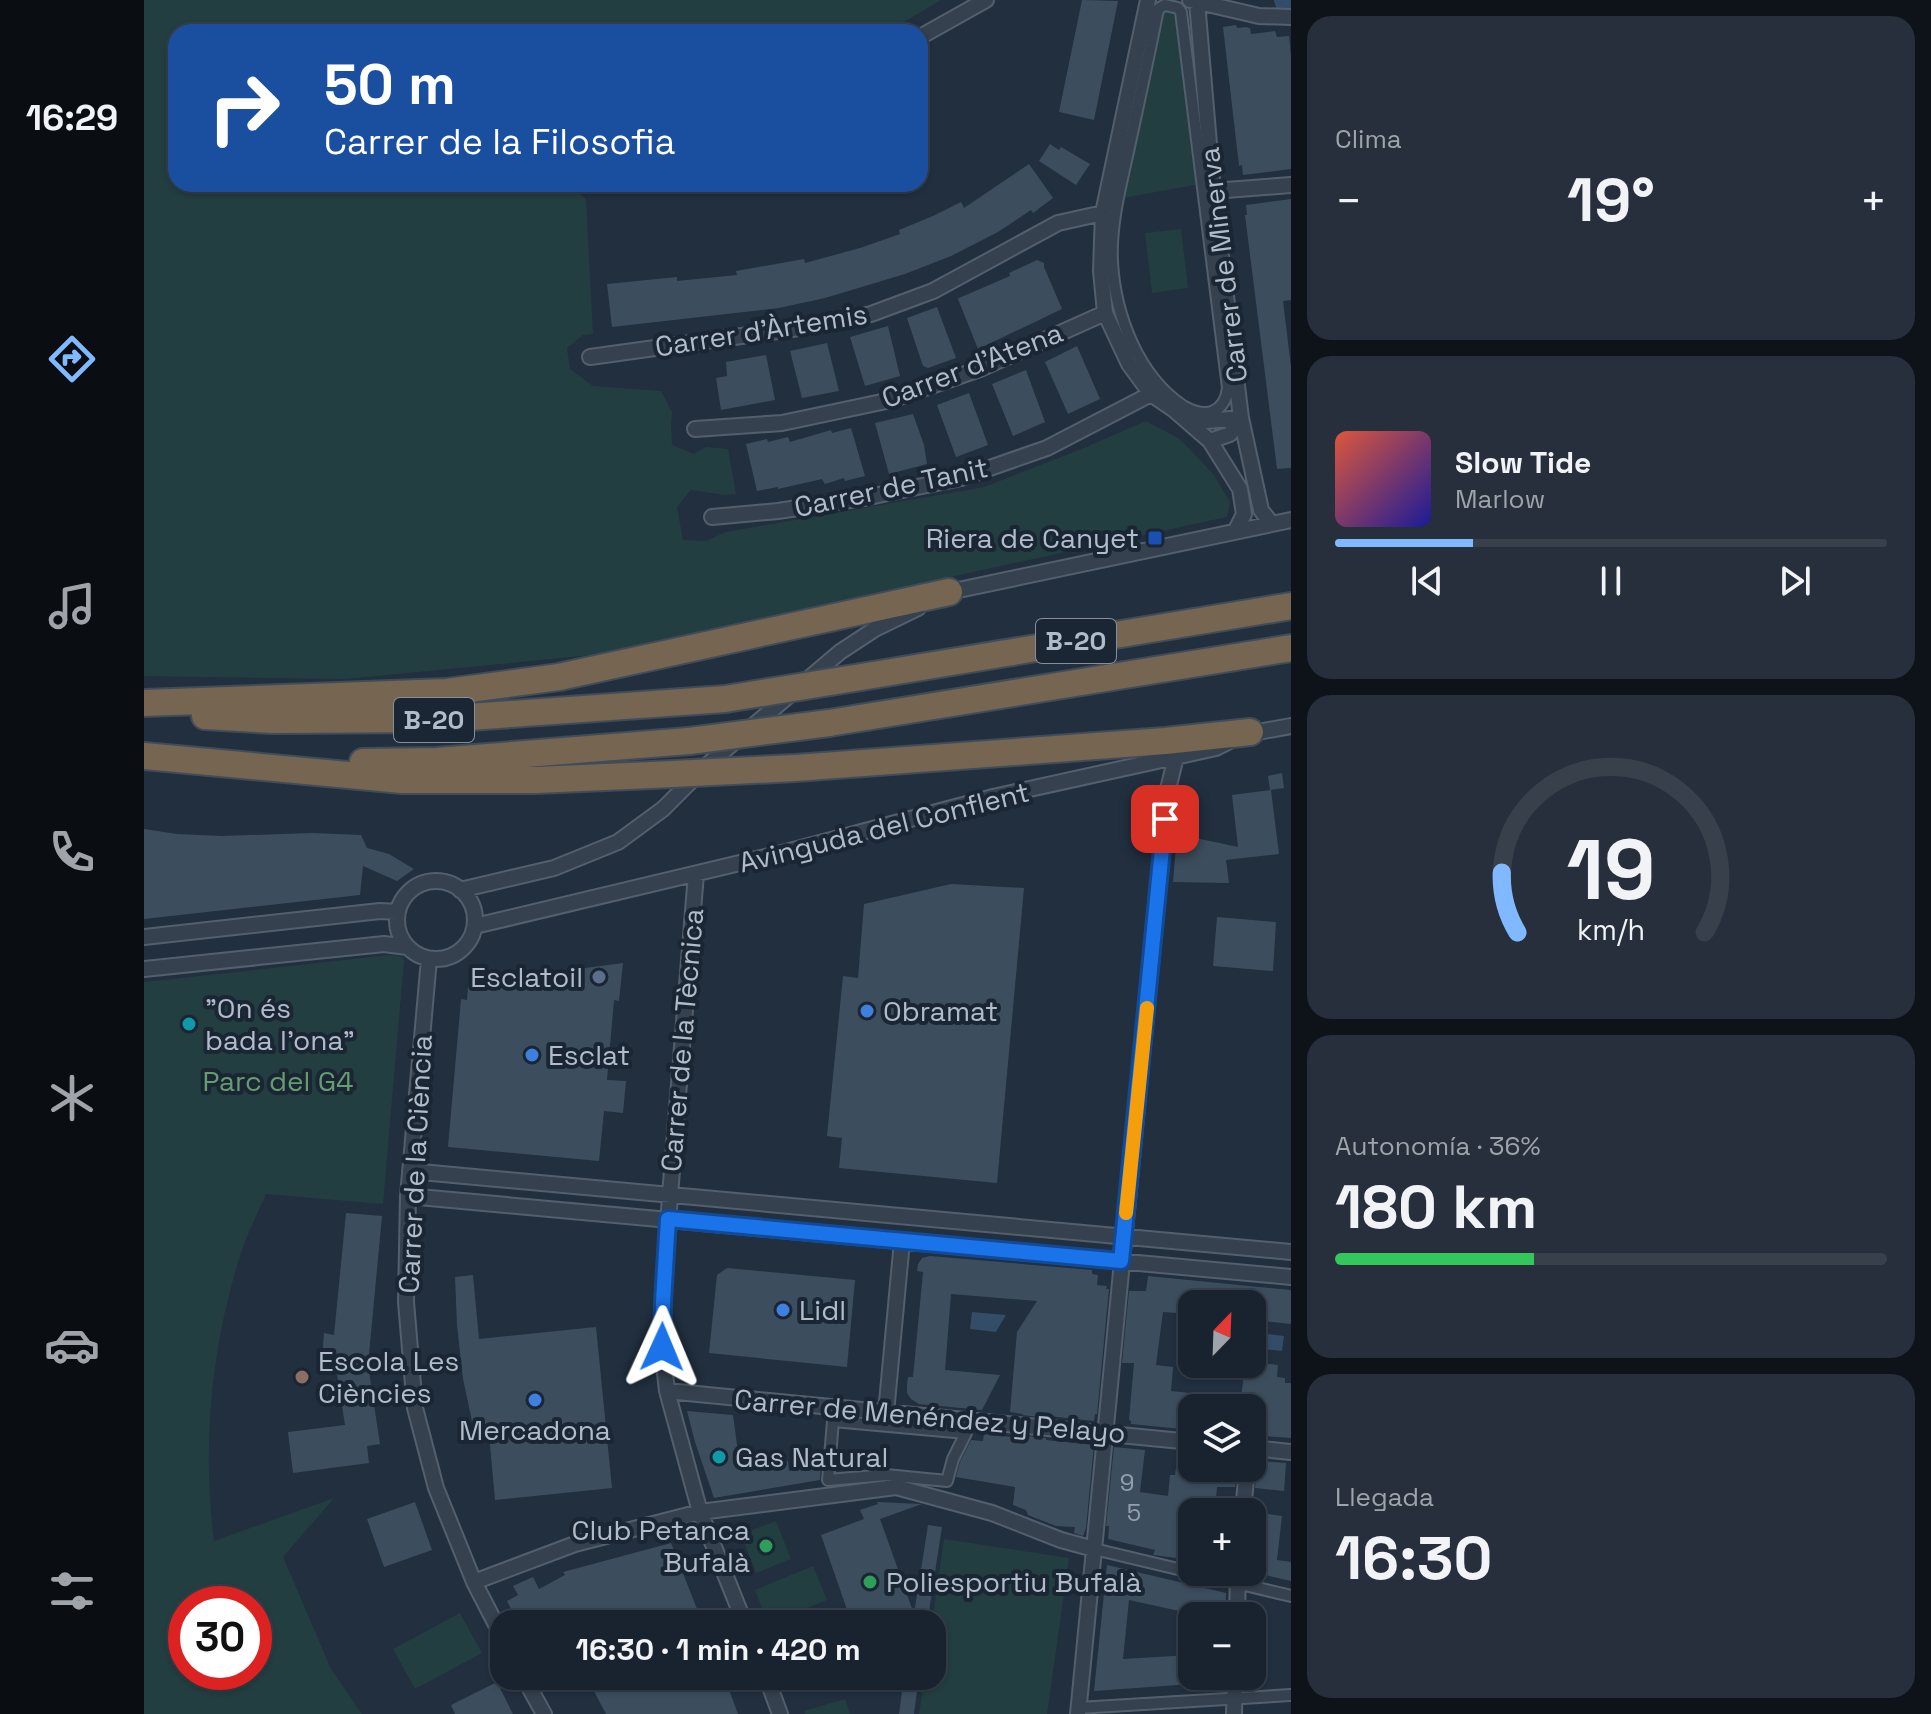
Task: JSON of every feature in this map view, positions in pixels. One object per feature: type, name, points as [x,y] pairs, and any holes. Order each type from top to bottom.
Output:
[{"type":"highway","points":[[144,703],[447,692],[559,677],[949,592]]},
{"type":"highway","name":"B-20","points":[[144,710],[273,720],[441,719],[725,699],[1291,606]]},
{"type":"highway","name":"B-20","points":[[144,756],[252,765],[437,761],[689,741],[829,723],[1291,648]]},
{"type":"highway","points":[[252,765],[402,780],[536,780],[795,768],[1250,732]]},
{"type":"street","points":[[928,33],[986,0]]},
{"type":"street","points":[[1148,0],[1103,213],[1101,271],[1105,313],[1129,364],[1210,441],[1240,489],[1244,514],[1235,532]]},
{"type":"street","points":[[1193,1],[1259,16],[1291,17]]},
{"type":"street","name":"Carrer de Minerva","points":[[1193,1],[1241,418],[1261,510],[1271,523]]},
{"type":"street","points":[[1165,5],[1178,8],[1181,12],[1228,395],[1215,411],[1198,413],[1153,387],[1126,328],[1112,261],[1123,174],[1158,9],[1165,5]]},
{"type":"street","points":[[1213,191],[1291,185]]},
{"type":"street","name":"Carrer d'Àrtemis","points":[[590,357],[799,328],[871,314],[933,291],[1058,223],[1103,213]]},
{"type":"street","name":"Carrer d'Atena","points":[[695,429],[782,423],[891,400],[980,369],[1105,313]]},
{"type":"street","name":"Carrer de Tanit","points":[[712,517],[864,498],[961,478],[1047,448],[1153,387]]},
{"type":"street","points":[[1173,409],[1207,421],[1241,418]]},
{"type":"street","points":[[1210,441],[1230,434],[1241,418]]},
{"type":"street","points":[[460,890],[554,868],[618,842],[663,809],[706,766],[840,652],[875,629],[949,592],[1291,520]]},
{"type":"street","name":"Avinguda del Conflent","points":[[475,926],[812,846],[993,797],[1216,748],[1250,732],[1291,726]]},
{"type":"street","points":[[1176,757],[1168,789],[1078,1711],[1235,1707],[1291,1695]]},
{"type":"street","name":"Carrer de la Tècnica","points":[[696,874],[668,1219],[662,1347],[667,1391],[700,1512],[739,1610]]},
{"type":"street","points":[[442,882],[460,890],[474,910],[475,926],[473,935],[460,952],[445,959],[429,959],[407,947],[397,926],[400,904],[410,890],[422,884],[442,882]]},
{"type":"street","points":[[144,937],[380,911],[398,912]]},
{"type":"street","points":[[144,969],[384,944],[407,947]]},
{"type":"street","name":"Carrer de la Ciència","points":[[429,959],[408,1196],[406,1302],[415,1408],[436,1488],[474,1582],[490,1613]]},
{"type":"street","points":[[410,1171],[1291,1252]]},
{"type":"street","points":[[408,1196],[1291,1277]]},
{"type":"street","points":[[886,1413],[902,1241]]},
{"type":"street","name":"Carrer de Menéndez y Pelayo","points":[[667,1391],[1178,1441]]},
{"type":"street","points":[[833,1421],[966,1433],[953,1459],[947,1481],[886,1475],[828,1480],[833,1421]]},
{"type":"street","points":[[1266,1449],[1291,1452]]},
{"type":"street","points":[[474,1582],[575,1544],[700,1512],[896,1487],[992,1513],[1061,1540],[1178,1566]]},
{"type":"street","points":[[1262,1586],[1291,1596]]},
{"type":"street","points":[[531,1690],[544,1714]]},
{"type":"street","points":[[771,1690],[780,1714]]},
{"type":"green space","points":[[144,0],[941,0],[900,24],[168,24],[168,192],[578,192],[586,199],[593,334],[583,335],[567,348],[570,369],[593,386],[661,391],[672,412],[672,445],[694,454],[706,447],[728,449],[736,494],[691,490],[677,507],[683,540],[706,541],[726,532],[984,487],[1146,421],[1180,439],[1214,475],[1230,502],[1227,517],[591,655],[346,679],[144,676]]},
{"type":"green space","points":[[1161,9],[1179,12],[1200,184],[1123,198]]},
{"type":"green space","points":[[1181,229],[1188,288],[1152,293],[1145,233]]},
{"type":"green space","name":"Parc del G4","points":[[400,956],[404,960],[383,1204],[266,1194],[243,1248],[230,1291],[216,1361],[209,1434],[214,1541],[334,1498],[283,1557],[331,1669],[362,1714],[144,1714],[144,982]]},
{"type":"green space","name":"Club Petanca Bufalà","points":[[776,1521],[791,1559],[756,1573],[741,1534]]},
{"type":"green space","points":[[944,1539],[1069,1558],[1047,1714],[919,1714],[923,1690],[946,1690],[946,1610],[934,1610]]},
{"type":"green space","points":[[813,1566],[827,1600],[802,1610],[763,1610],[755,1590]]},
{"type":"green space","points":[[460,1613],[482,1653],[415,1689],[393,1649]]},
{"type":"green space","points":[[845,1699],[850,1714],[805,1714],[804,1711]]},
{"type":"water","points":[[972,1312],[1006,1315],[996,1332],[970,1329]]},
{"type":"water","points":[[1266,1334],[1284,1336],[1282,1351],[1266,1349]]},
{"type":"building","points":[[1082,0],[1118,1],[1094,120],[1059,112]]},
{"type":"building","points":[[1236,25],[1237,28],[1250,28],[1251,34],[1275,31],[1277,37],[1289,36],[1291,169],[1243,175],[1242,165],[1239,166],[1223,27]]},
{"type":"building","points":[[1050,144],[1090,164],[1076,185],[1039,161]]},
{"type":"building","points":[[1029,164],[1053,198],[998,232],[951,256],[905,274],[779,308],[612,327],[607,284],[737,275],[736,271],[804,259],[805,263],[860,248],[900,234],[899,230],[961,202],[964,208]]},
{"type":"building","points":[[1291,199],[1291,300],[1283,301],[1291,367],[1291,468],[1277,469],[1245,215],[1246,205]]},
{"type":"building","points":[[1037,260],[1044,263],[1062,309],[978,349],[958,299]]},
{"type":"building","points":[[937,307],[956,358],[928,368],[923,366],[907,318]]},
{"type":"building","points":[[888,326],[900,376],[865,386],[850,337]]},
{"type":"building","points":[[827,343],[839,391],[802,398],[790,351]]},
{"type":"building","points":[[1077,346],[1100,399],[1068,414],[1045,362]]},
{"type":"building","points":[[766,355],[775,400],[721,410],[716,378],[727,376],[726,362]]},
{"type":"building","points":[[1026,370],[1045,422],[1013,436],[992,384]]},
{"type":"building","points":[[969,393],[988,445],[956,457],[937,405]]},
{"type":"building","points":[[913,414],[927,464],[889,474],[875,423]]},
{"type":"building","points":[[851,428],[865,476],[825,484],[822,479],[757,491],[746,444],[788,437],[790,442],[831,430],[832,433]]},
{"type":"building","points":[[1282,773],[1284,788],[1270,790],[1268,776]]},
{"type":"building","points":[[1271,790],[1279,854],[1226,860],[1229,883],[1173,882],[1177,834],[1238,847],[1232,795]]},
{"type":"building","points":[[144,829],[222,836],[361,835],[367,848],[389,854],[414,869],[397,881],[363,866],[360,895],[144,919]]},
{"type":"building","points":[[951,884],[1024,888],[997,1183],[839,1168],[842,1138],[827,1136],[843,976],[858,978],[864,904]]},
{"type":"building","points":[[1217,917],[1276,922],[1273,971],[1213,966]]},
{"type":"building","name":"Esclat","points":[[623,963],[619,1001],[614,1000],[607,1080],[626,1081],[623,1113],[604,1111],[599,1161],[448,1147],[461,999],[467,1000],[468,987],[500,990],[501,980],[576,987],[578,969]]},
{"type":"building","points":[[346,1213],[382,1216],[368,1365],[380,1444],[367,1446],[369,1463],[293,1473],[288,1432],[345,1425],[335,1361],[322,1360],[324,1333],[334,1335]]},
{"type":"building","points":[[930,1256],[1092,1270],[1092,1274],[1098,1275],[1097,1285],[1109,1289],[1094,1421],[1010,1412],[1017,1332],[1037,1301],[951,1294],[945,1370],[1000,1375],[982,1410],[919,1404],[911,1399],[907,1385],[908,1377],[913,1377],[923,1272],[917,1271],[922,1258]]},
{"type":"building","name":"Lidl","points":[[727,1268],[855,1280],[847,1367],[709,1353],[717,1275]]},
{"type":"building","name":"Mercadona","points":[[473,1275],[479,1339],[596,1327],[612,1488],[495,1500],[489,1434],[475,1435],[463,1379],[457,1325],[455,1277]]},
{"type":"building","points":[[1148,1276],[1291,1290],[1291,1324],[1266,1321],[1266,1290],[1178,1290],[1178,1313],[1163,1312],[1156,1365],[1173,1367],[1171,1391],[1201,1394],[1178,1394],[1178,1429],[1131,1424],[1134,1363],[1122,1363],[1129,1291],[1146,1291]]},
{"type":"building","points":[[1266,1364],[1278,1365],[1277,1377],[1291,1383],[1291,1438],[1266,1436],[1266,1394],[1242,1394],[1243,1378],[1266,1378]]},
{"type":"building","name":"Gas Natural","points":[[687,1411],[733,1415],[740,1467],[788,1461],[789,1471],[821,1465],[820,1480],[714,1498]]},
{"type":"building","points":[[984,1434],[1020,1438],[1020,1435],[1094,1445],[1083,1536],[1074,1533],[1075,1527],[1056,1526],[1028,1515],[1026,1510],[1013,1505],[1015,1487],[956,1477],[971,1440],[983,1441]]},
{"type":"building","points":[[1114,1447],[1145,1450],[1140,1492],[1168,1496],[1170,1475],[1175,1475],[1176,1468],[1178,1482],[1236,1482],[1235,1487],[1217,1487],[1216,1498],[1178,1498],[1178,1558],[1153,1555],[1155,1550],[1108,1539],[1109,1526],[1106,1526]]},
{"type":"building","points":[[1266,1462],[1286,1463],[1284,1491],[1255,1488],[1256,1482],[1266,1482]]},
{"type":"building","points":[[415,1502],[432,1550],[384,1567],[367,1519]]},
{"type":"building","name":"Poliesportiu Bufalà","points":[[878,1504],[922,1504],[880,1519],[913,1610],[847,1610],[821,1535],[864,1519],[860,1510]]},
{"type":"building","points":[[1266,1514],[1282,1516],[1277,1560],[1291,1562],[1291,1581],[1266,1575]]},
{"type":"building","name":"Poliesportiu Bufalà","points":[[928,1525],[942,1527],[929,1610],[915,1610]]},
{"type":"building","points":[[671,1543],[697,1610],[512,1610],[507,1601],[518,1595],[513,1586],[533,1577],[539,1589],[565,1575],[563,1572]]},
{"type":"building","points":[[1107,1565],[1178,1582],[1178,1586],[1196,1586],[1226,1593],[1226,1602],[1178,1602],[1178,1611],[1129,1600],[1123,1659],[1178,1656],[1178,1685],[1094,1691]]},
{"type":"building","points":[[490,1686],[490,1690],[501,1690],[513,1714],[455,1714],[451,1705]]},
{"type":"building","points":[[593,1690],[729,1690],[738,1714],[606,1714]]},
{"type":"building","points":[[902,1690],[917,1690],[914,1714],[899,1714]]},
{"type":"waterway","points":[[1283,0],[1287,11]]},
{"type":"slow traffic","points":[[1126,1213],[1147,1008]]},
{"type":"place","name":"Riera de Canyet","points":[[1155,538]]},
{"type":"place","name":"Esclatoil","points":[[599,977]]},
{"type":"place","name":"Obramat","points":[[867,1011]]},
{"type":"place","name":"\"On és bada l'ona\"","points":[[189,1024]]},
{"type":"place","name":"Esclat","points":[[532,1055]]},
{"type":"place","name":"Lidl","points":[[783,1310]]},
{"type":"place","name":"Escola Les Ciències","points":[[302,1377]]},
{"type":"place","name":"Mercadona","points":[[535,1400]]},
{"type":"place","name":"Gas Natural","points":[[719,1457]]},
{"type":"place","name":"Club Petanca Bufalà","points":[[766,1546]]},
{"type":"place","name":"Poliesportiu Bufalà","points":[[870,1582]]},
{"type":"route","points":[[662,1347],[668,1219],[1121,1261],[1165,819]]}]
